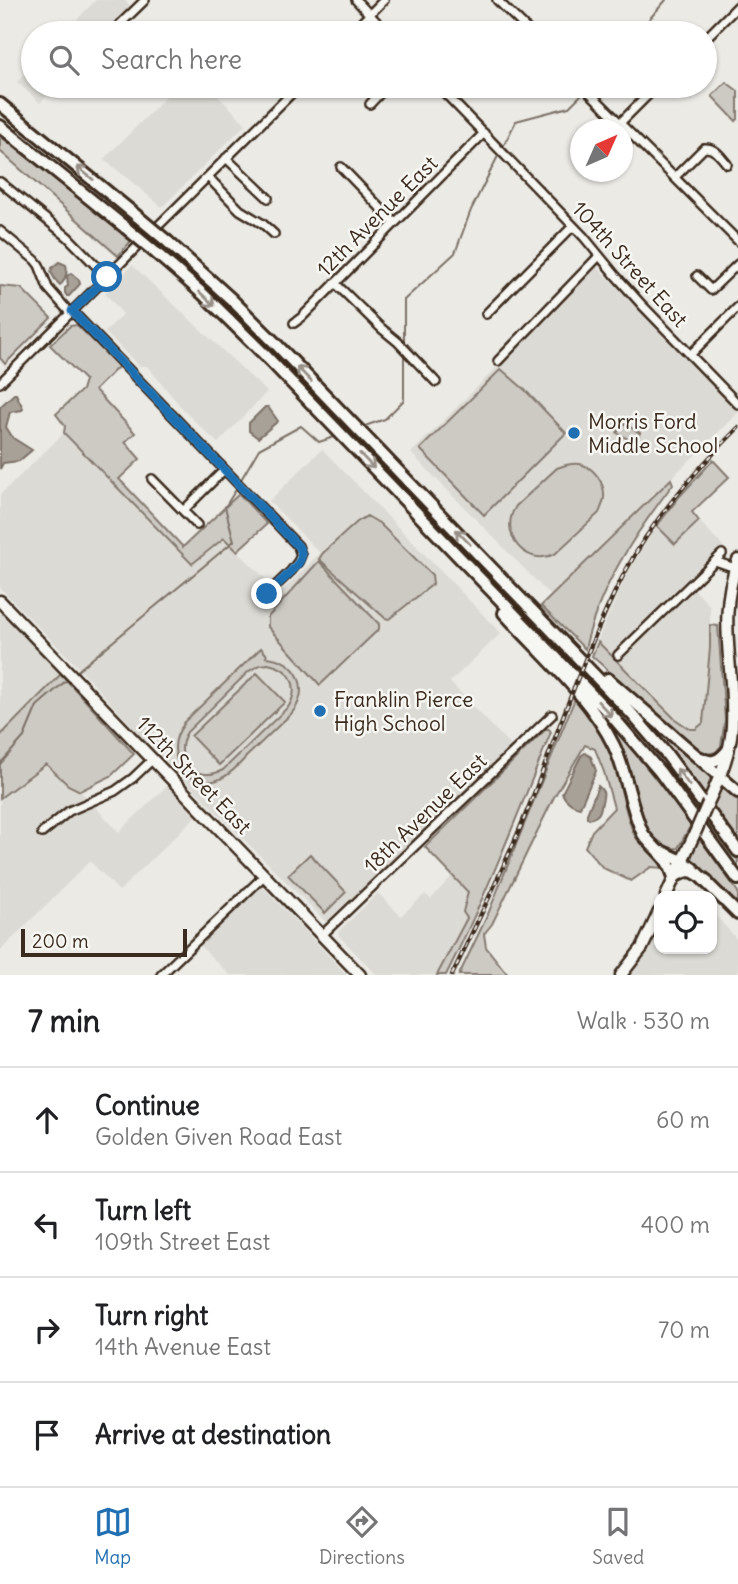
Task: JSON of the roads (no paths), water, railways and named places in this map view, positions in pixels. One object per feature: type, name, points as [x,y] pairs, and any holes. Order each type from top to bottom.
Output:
[{"type":"highway","points":[[0,104],[168,242],[257,325],[631,713],[668,757],[738,852]]},
{"type":"highway","points":[[0,126],[156,253],[203,294],[264,354],[631,737],[738,879]]},
{"type":"highway","points":[[484,560],[523,594],[611,682],[738,792]]},
{"type":"highway","points":[[473,571],[504,613],[580,696],[607,732],[619,757],[639,827],[648,842],[667,860],[674,877],[691,871],[707,881]]},
{"type":"highway","points":[[694,754],[713,762],[728,750]]},
{"type":"highway","points":[[655,848],[681,861],[707,881],[738,914]]},
{"type":"main road","points":[[668,891],[720,777],[728,750],[732,707],[726,612],[736,564]]},
{"type":"main road","name":"112th Street East","points":[[0,601],[360,975]]},
{"type":"main road","points":[[621,975],[642,948],[654,923]]},
{"type":"street","points":[[123,21],[145,0]]},
{"type":"street","points":[[356,0],[376,21]]},
{"type":"street","points":[[364,21],[384,0]]},
{"type":"street","points":[[497,0],[519,21]]},
{"type":"street","points":[[717,27],[738,6],[732,0]]},
{"type":"street","points":[[0,383],[287,98]]},
{"type":"street","points":[[369,104],[375,98]]},
{"type":"street","name":"104th Street East","points":[[450,98],[738,404]]},
{"type":"street","points":[[595,98],[616,119]]},
{"type":"street","points":[[624,119],[645,98]]},
{"type":"street","name":"12th Avenue East","points":[[294,323],[484,133]]},
{"type":"street","points":[[633,136],[738,241]]},
{"type":"street","points":[[675,177],[699,152],[708,148],[715,150],[727,164]]},
{"type":"street","points":[[226,158],[268,198]]},
{"type":"street","points":[[341,167],[395,223]]},
{"type":"street","points":[[208,177],[240,209],[274,234]]},
{"type":"street","points":[[0,182],[68,237],[107,277]]},
{"type":"street","points":[[486,314],[573,226]]},
{"type":"street","points":[[0,231],[39,265],[48,288],[298,546],[302,555],[298,562],[267,594]]},
{"type":"street","points":[[498,360],[599,256]]},
{"type":"street","points":[[697,276],[711,290],[738,264]]},
{"type":"street","points":[[335,283],[436,382]]},
{"type":"street","points":[[690,355],[738,307]]},
{"type":"street","points":[[184,510],[224,471]]},
{"type":"street","points":[[152,479],[198,525]]},
{"type":"street","points":[[618,655],[718,557],[736,564]]},
{"type":"street","name":"18th Avenue East","points":[[323,935],[552,715]]},
{"type":"street","points":[[42,833],[69,811],[115,790],[153,759]]},
{"type":"street","points":[[161,975],[265,875]]},
{"type":"waterway","points":[[648,21],[666,0]]},
{"type":"waterway","points":[[503,147],[516,121],[569,107],[578,98]]},
{"type":"waterway","points":[[404,345],[404,300],[455,253],[471,210],[500,152]]},
{"type":"waterway","points":[[362,427],[385,419],[404,400],[404,351]]},
{"type":"waterway","points":[[239,483],[259,449],[301,426],[319,442],[337,436]]},
{"type":"waterway","points":[[75,673],[234,541],[225,507],[237,488]]},
{"type":"waterway","points":[[0,764],[24,737],[37,706],[68,679]]},
{"type":"railway","points":[[452,975],[516,838],[587,654],[624,574],[675,497],[738,428]]},
{"type":"place","name":"Morris Ford Middle School","points":[[574,433]]},
{"type":"place","name":"Franklin Pierce High School","points":[[320,711]]}]
